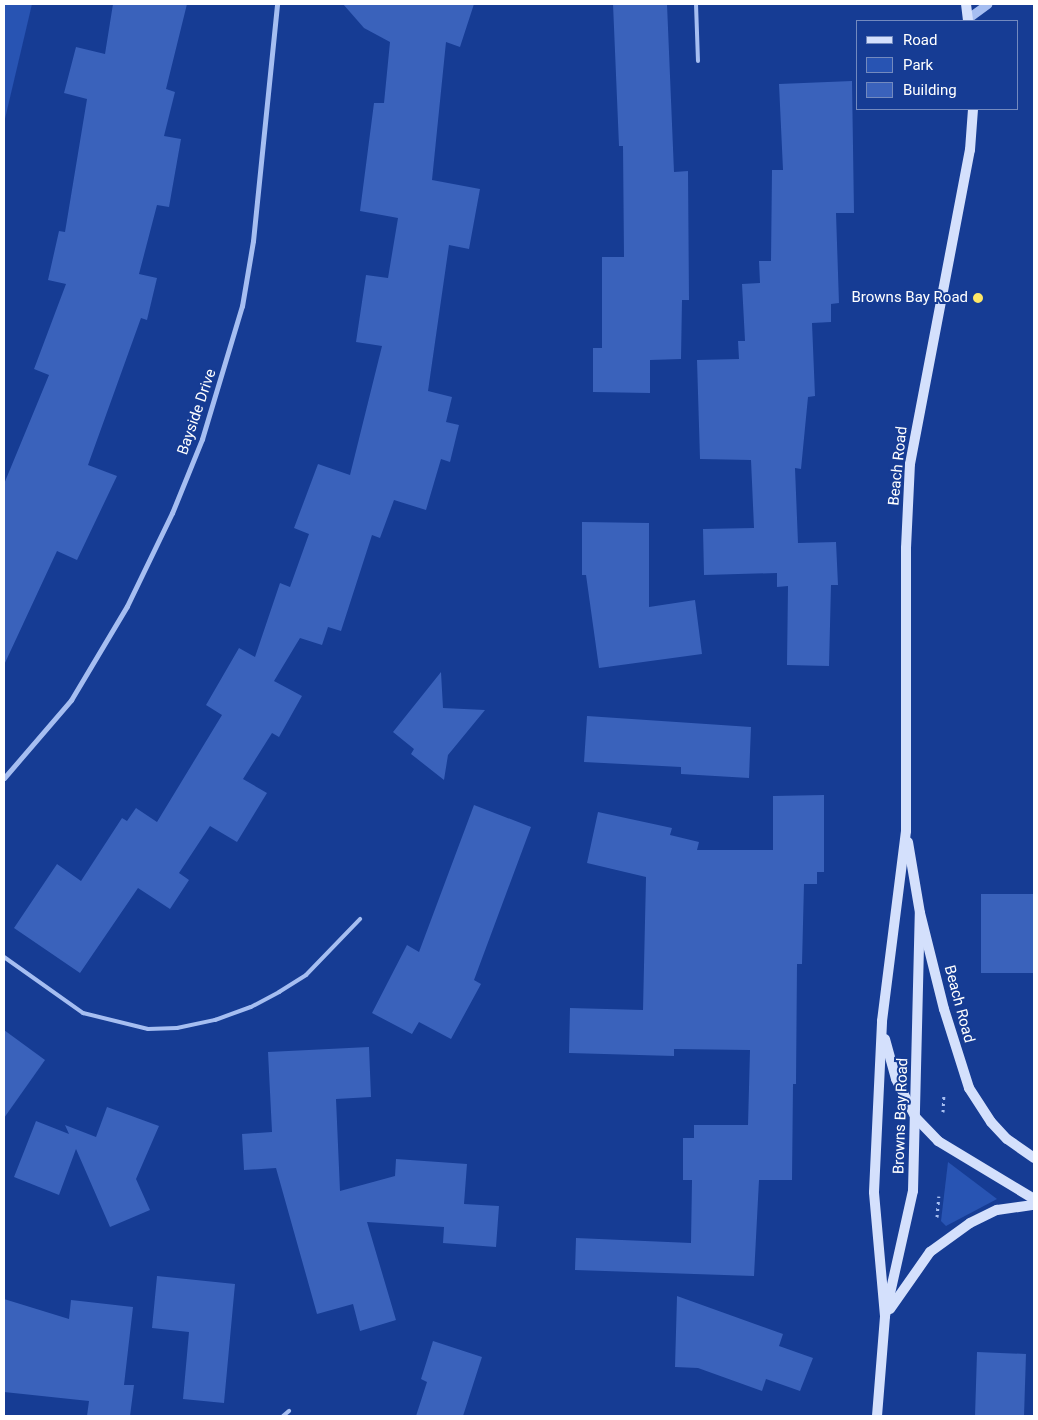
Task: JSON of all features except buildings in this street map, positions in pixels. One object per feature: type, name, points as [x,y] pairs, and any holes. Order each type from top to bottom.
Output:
[{"type":"main road","points":[[966,4],[968,20]]},
{"type":"main road","name":"Beach Road","points":[[882,1020],[906,831],[906,548],[910,464],[970,150],[973,110]]},
{"type":"main road","name":"Beach Road","points":[[906,831],[920,913],[944,1009],[969,1088],[991,1122],[1007,1139],[1034,1158]]},
{"type":"main road","name":"Browns Bay Road","points":[[877,1416],[885,1316],[914,1191],[920,913]]},
{"type":"main road","points":[[882,1020],[896,1079],[916,1118],[938,1141],[1034,1199]]},
{"type":"main road","name":"Browns Bay Road","points":[[882,1020],[874,1192],[885,1316]]},
{"type":"main road","points":[[885,1316],[911,1275],[930,1252],[970,1223],[997,1210],[1034,1205]]},
{"type":"street","name":"Bayside Drive","points":[[4,778],[71,700],[127,606],[172,513],[202,439],[226,366],[246,287],[253,242],[277,4]]},
{"type":"street","points":[[968,20],[987,4]]},
{"type":"lane","points":[[696,4],[698,61]]},
{"type":"lane","points":[[4,957],[83,1013],[148,1029],[177,1028],[215,1020],[252,1007],[279,992],[306,975],[360,919]]},
{"type":"lane","points":[[283,1416],[289,1411]]},
{"type":"green space","points":[[4,4],[32,4],[4,123]]},
{"type":"green space","points":[[948,1162],[997,1199],[946,1226],[941,1221]]},
{"type":"place","name":"Browns Bay Road","points":[[978,298]]}]
